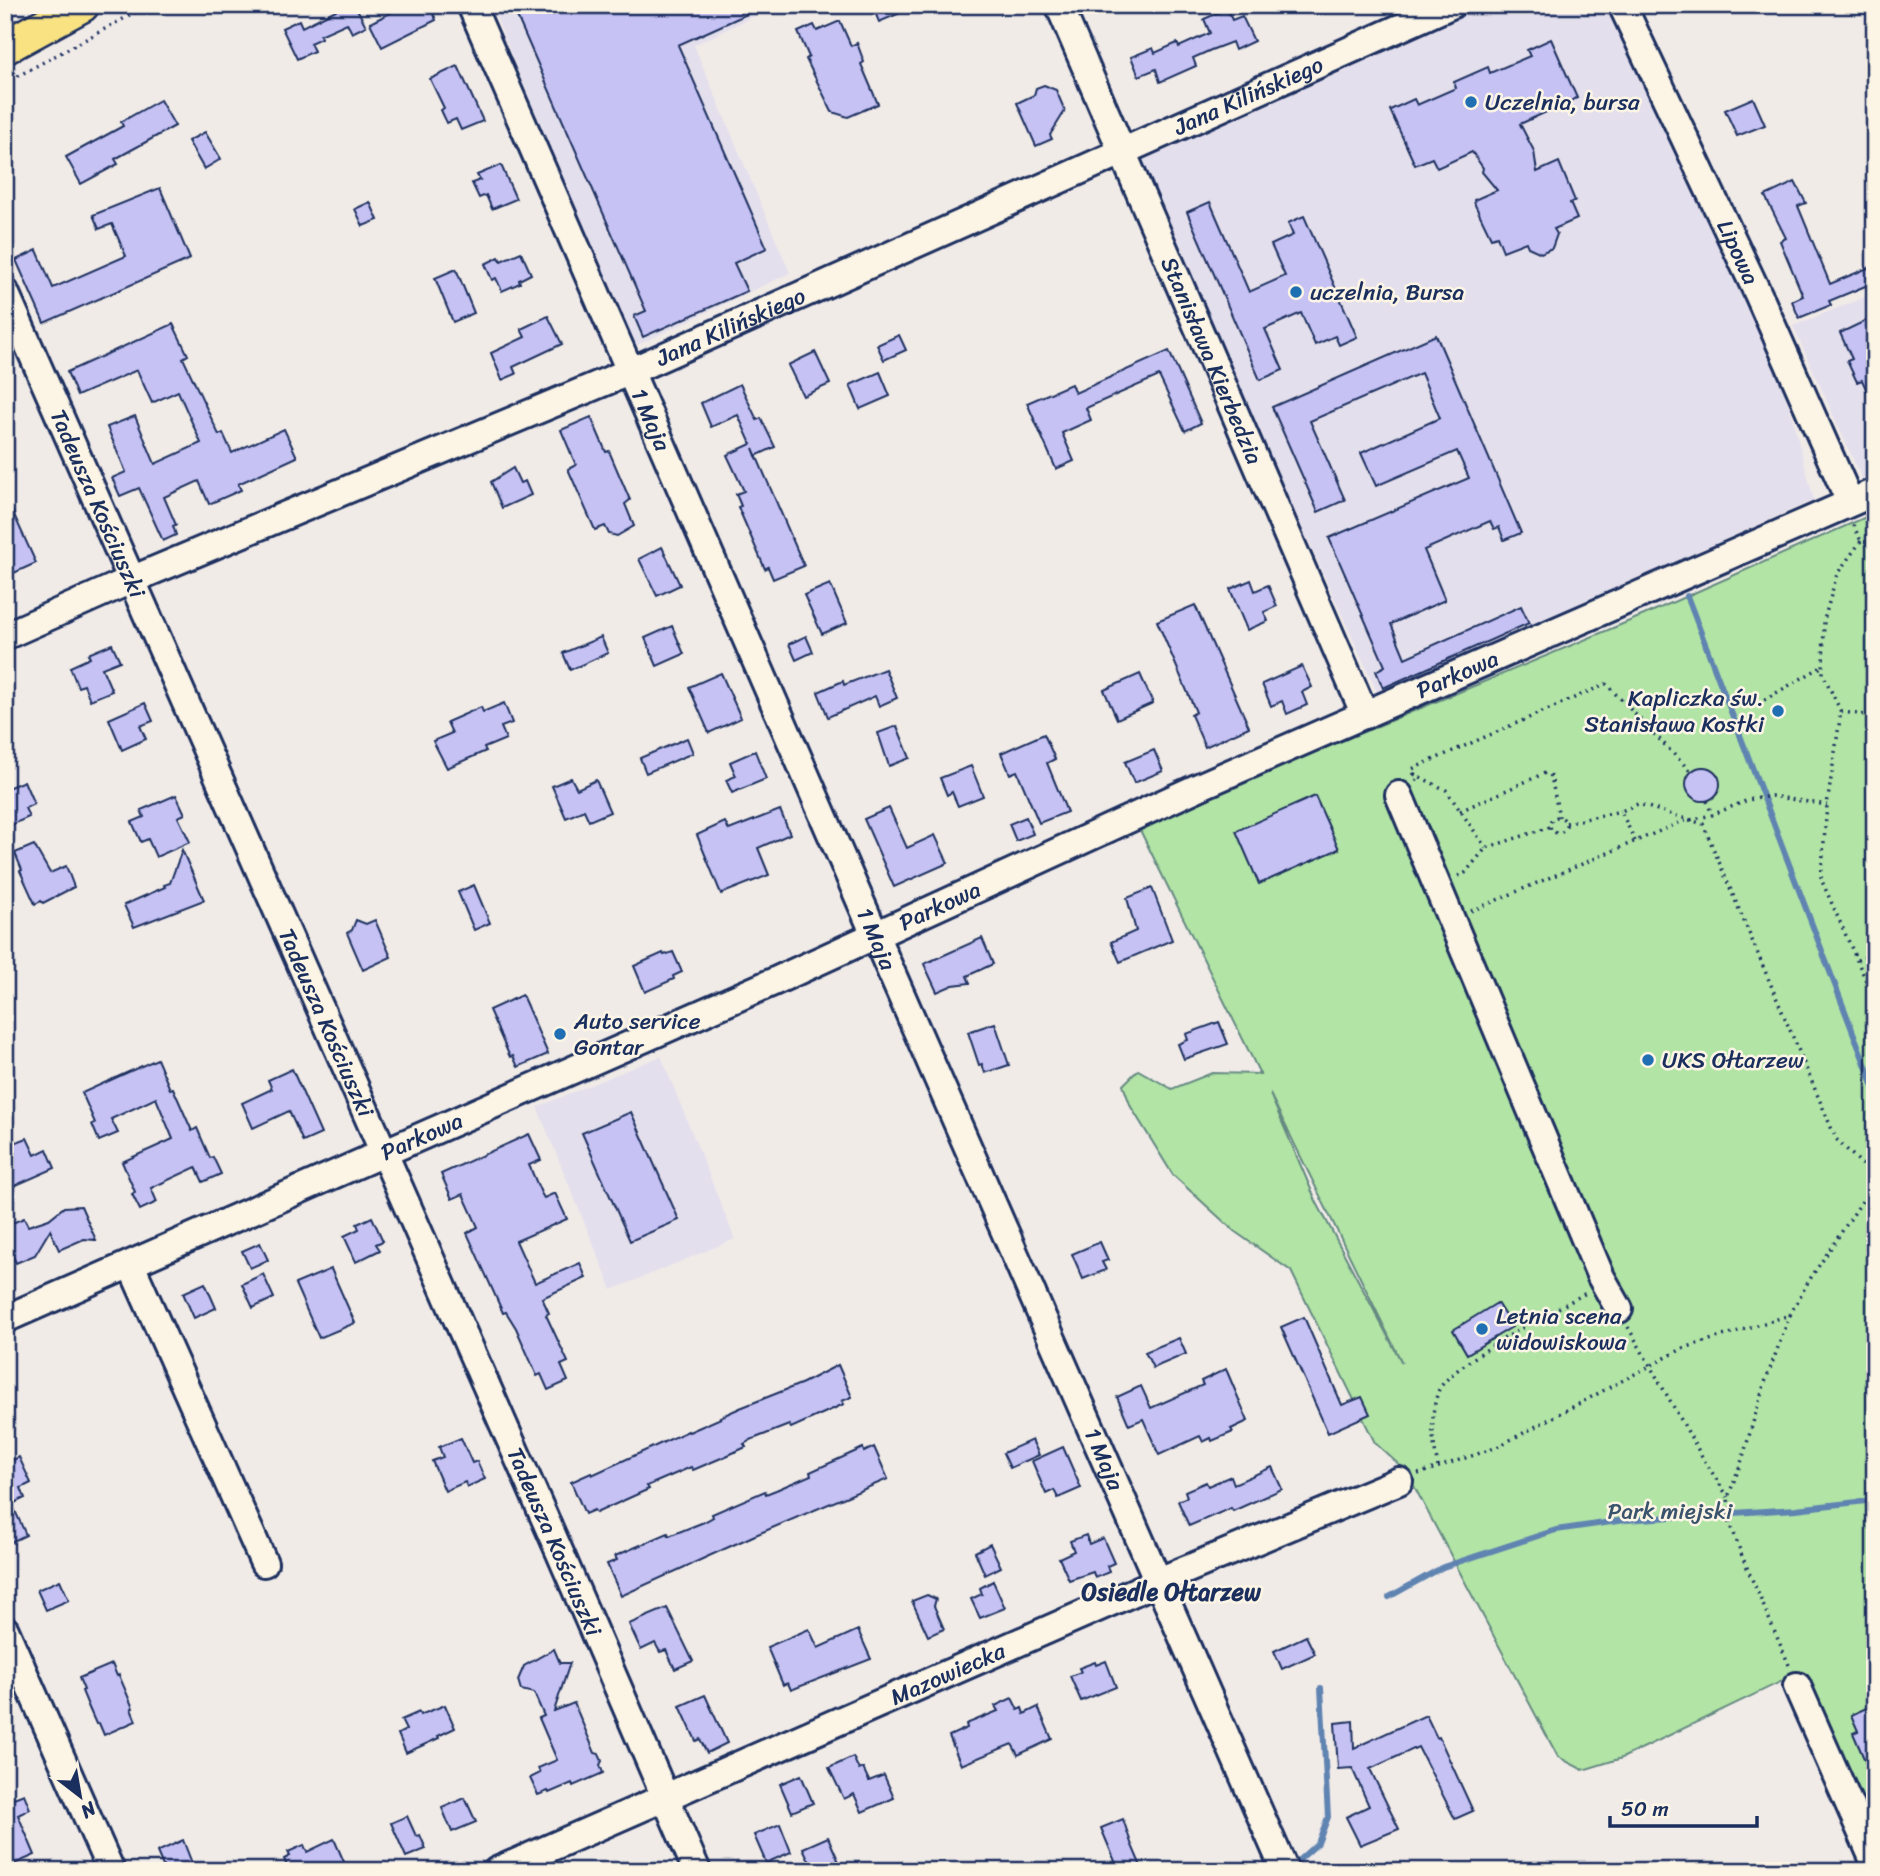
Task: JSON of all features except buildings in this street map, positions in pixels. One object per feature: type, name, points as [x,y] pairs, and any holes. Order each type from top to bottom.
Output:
[{"type":"main road","points":[[5,47],[82,5]]},
{"type":"street","name":"1 Maja","points":[[471,5],[1285,1871]]},
{"type":"street","name":"Stanisława Kierbedzia","points":[[1059,5],[1365,715]]},
{"type":"street","name":"Jana Kilińskiego","points":[[5,636],[131,580],[631,371],[1451,5]]},
{"type":"street","name":"Lipowa","points":[[1622,5],[1759,296],[1850,511]]},
{"type":"street","name":"Tadeusza Kościuszki","points":[[5,292],[560,1553],[697,1871]]},
{"type":"street","name":"Parkowa","points":[[5,1320],[876,935],[1203,785],[1850,511],[1875,492]]},
{"type":"street","points":[[1409,790],[1447,881],[1450,920],[1604,1282],[1619,1310]]},
{"type":"street","points":[[131,1265],[264,1563]]},
{"type":"street","name":"Mazowiecka","points":[[497,1871],[1158,1581],[1399,1480]]},
{"type":"street","points":[[5,1630],[111,1871]]},
{"type":"street","points":[[1797,1686],[1875,1863]]},
{"type":"path","points":[[5,83],[149,5]]},
{"type":"path","points":[[1850,511],[1861,541]]},
{"type":"path","points":[[1861,541],[1875,543]]},
{"type":"path","points":[[1861,541],[1837,574],[1824,620],[1823,674],[1841,712],[1827,805],[1821,879],[1875,1001]]},
{"type":"path","points":[[1764,700],[1823,666]]},
{"type":"path","points":[[1409,790],[1414,773],[1412,769],[1606,684],[1692,772]]},
{"type":"path","points":[[1841,712],[1875,716]]},
{"type":"path","points":[[1414,773],[1446,790],[1486,848]]},
{"type":"path","points":[[1460,811],[1545,773],[1551,776],[1559,817],[1566,822],[1621,811],[1638,804],[1703,824],[1836,1139],[1875,1180],[1808,1282],[1790,1315],[1728,1497],[1730,1522],[1742,1556],[1797,1686]]},
{"type":"path","points":[[1450,920],[1635,841],[1756,798],[1771,796],[1827,805]]},
{"type":"path","points":[[1707,801],[1712,815]]},
{"type":"path","points":[[1621,811],[1635,841]]},
{"type":"path","points":[[1550,827],[1551,820],[1559,817]]},
{"type":"path","points":[[1550,827],[1553,831],[1560,832],[1564,830],[1566,822]]},
{"type":"path","points":[[1447,881],[1465,873],[1486,848],[1550,827]]},
{"type":"path","points":[[1447,881],[1454,865]]},
{"type":"path","points":[[1857,960],[1875,953]]},
{"type":"path","points":[[1438,1467],[1431,1431],[1438,1389],[1468,1360],[1604,1282]]},
{"type":"path","points":[[1619,1310],[1704,1460],[1728,1497]]},
{"type":"path","points":[[1399,1480],[1495,1448],[1684,1348],[1790,1315]]},
{"type":"shaded area","points":[[491,5],[777,5],[694,45],[790,273],[631,348]]},
{"type":"shaded area","points":[[1466,5],[1617,5],[1773,344],[1814,500],[1378,694],[1132,155]]},
{"type":"shaded area","points":[[1875,293],[1875,474],[1862,479],[1793,326]]},
{"type":"shaded area","points":[[661,1056],[735,1239],[612,1290],[537,1107]]},
{"type":"green space","name":"Park miejski","points":[[1875,513],[1875,1828],[1801,1672],[1622,1758],[1583,1770],[1558,1757],[1406,1471],[1375,1443],[1291,1271],[1234,1231],[1173,1175],[1131,1107],[1123,1085],[1138,1070],[1172,1089],[1212,1073],[1260,1074],[1138,826],[1644,615]],"holes":[[[1270,1094],[1402,1363],[1316,1201]]]},
{"type":"waterway","points":[[1687,596],[1875,1090]]},
{"type":"waterway","points":[[1389,1597],[1443,1567],[1556,1530],[1625,1520],[1796,1509],[1875,1500]]},
{"type":"waterway","points":[[1300,1859],[1318,1843],[1328,1817],[1321,1688]]},
{"type":"place","name":"Uczelnia, bursa","points":[[1471,102]]},
{"type":"place","name":"uczelnia, Bursa","points":[[1296,292]]},
{"type":"place","name":"Kapliczka św. Stanisława Kostki","points":[[1778,711]]},
{"type":"place","name":"Auto service Gontar","points":[[560,1034]]},
{"type":"place","name":"UKS Ołtarzew","points":[[1648,1060]]},
{"type":"place","name":"Letnia scena widowiskowa","points":[[1482,1329]]},
{"type":"district","name":"Osiedle Ołtarzew","points":[[1171,1592]]}]
